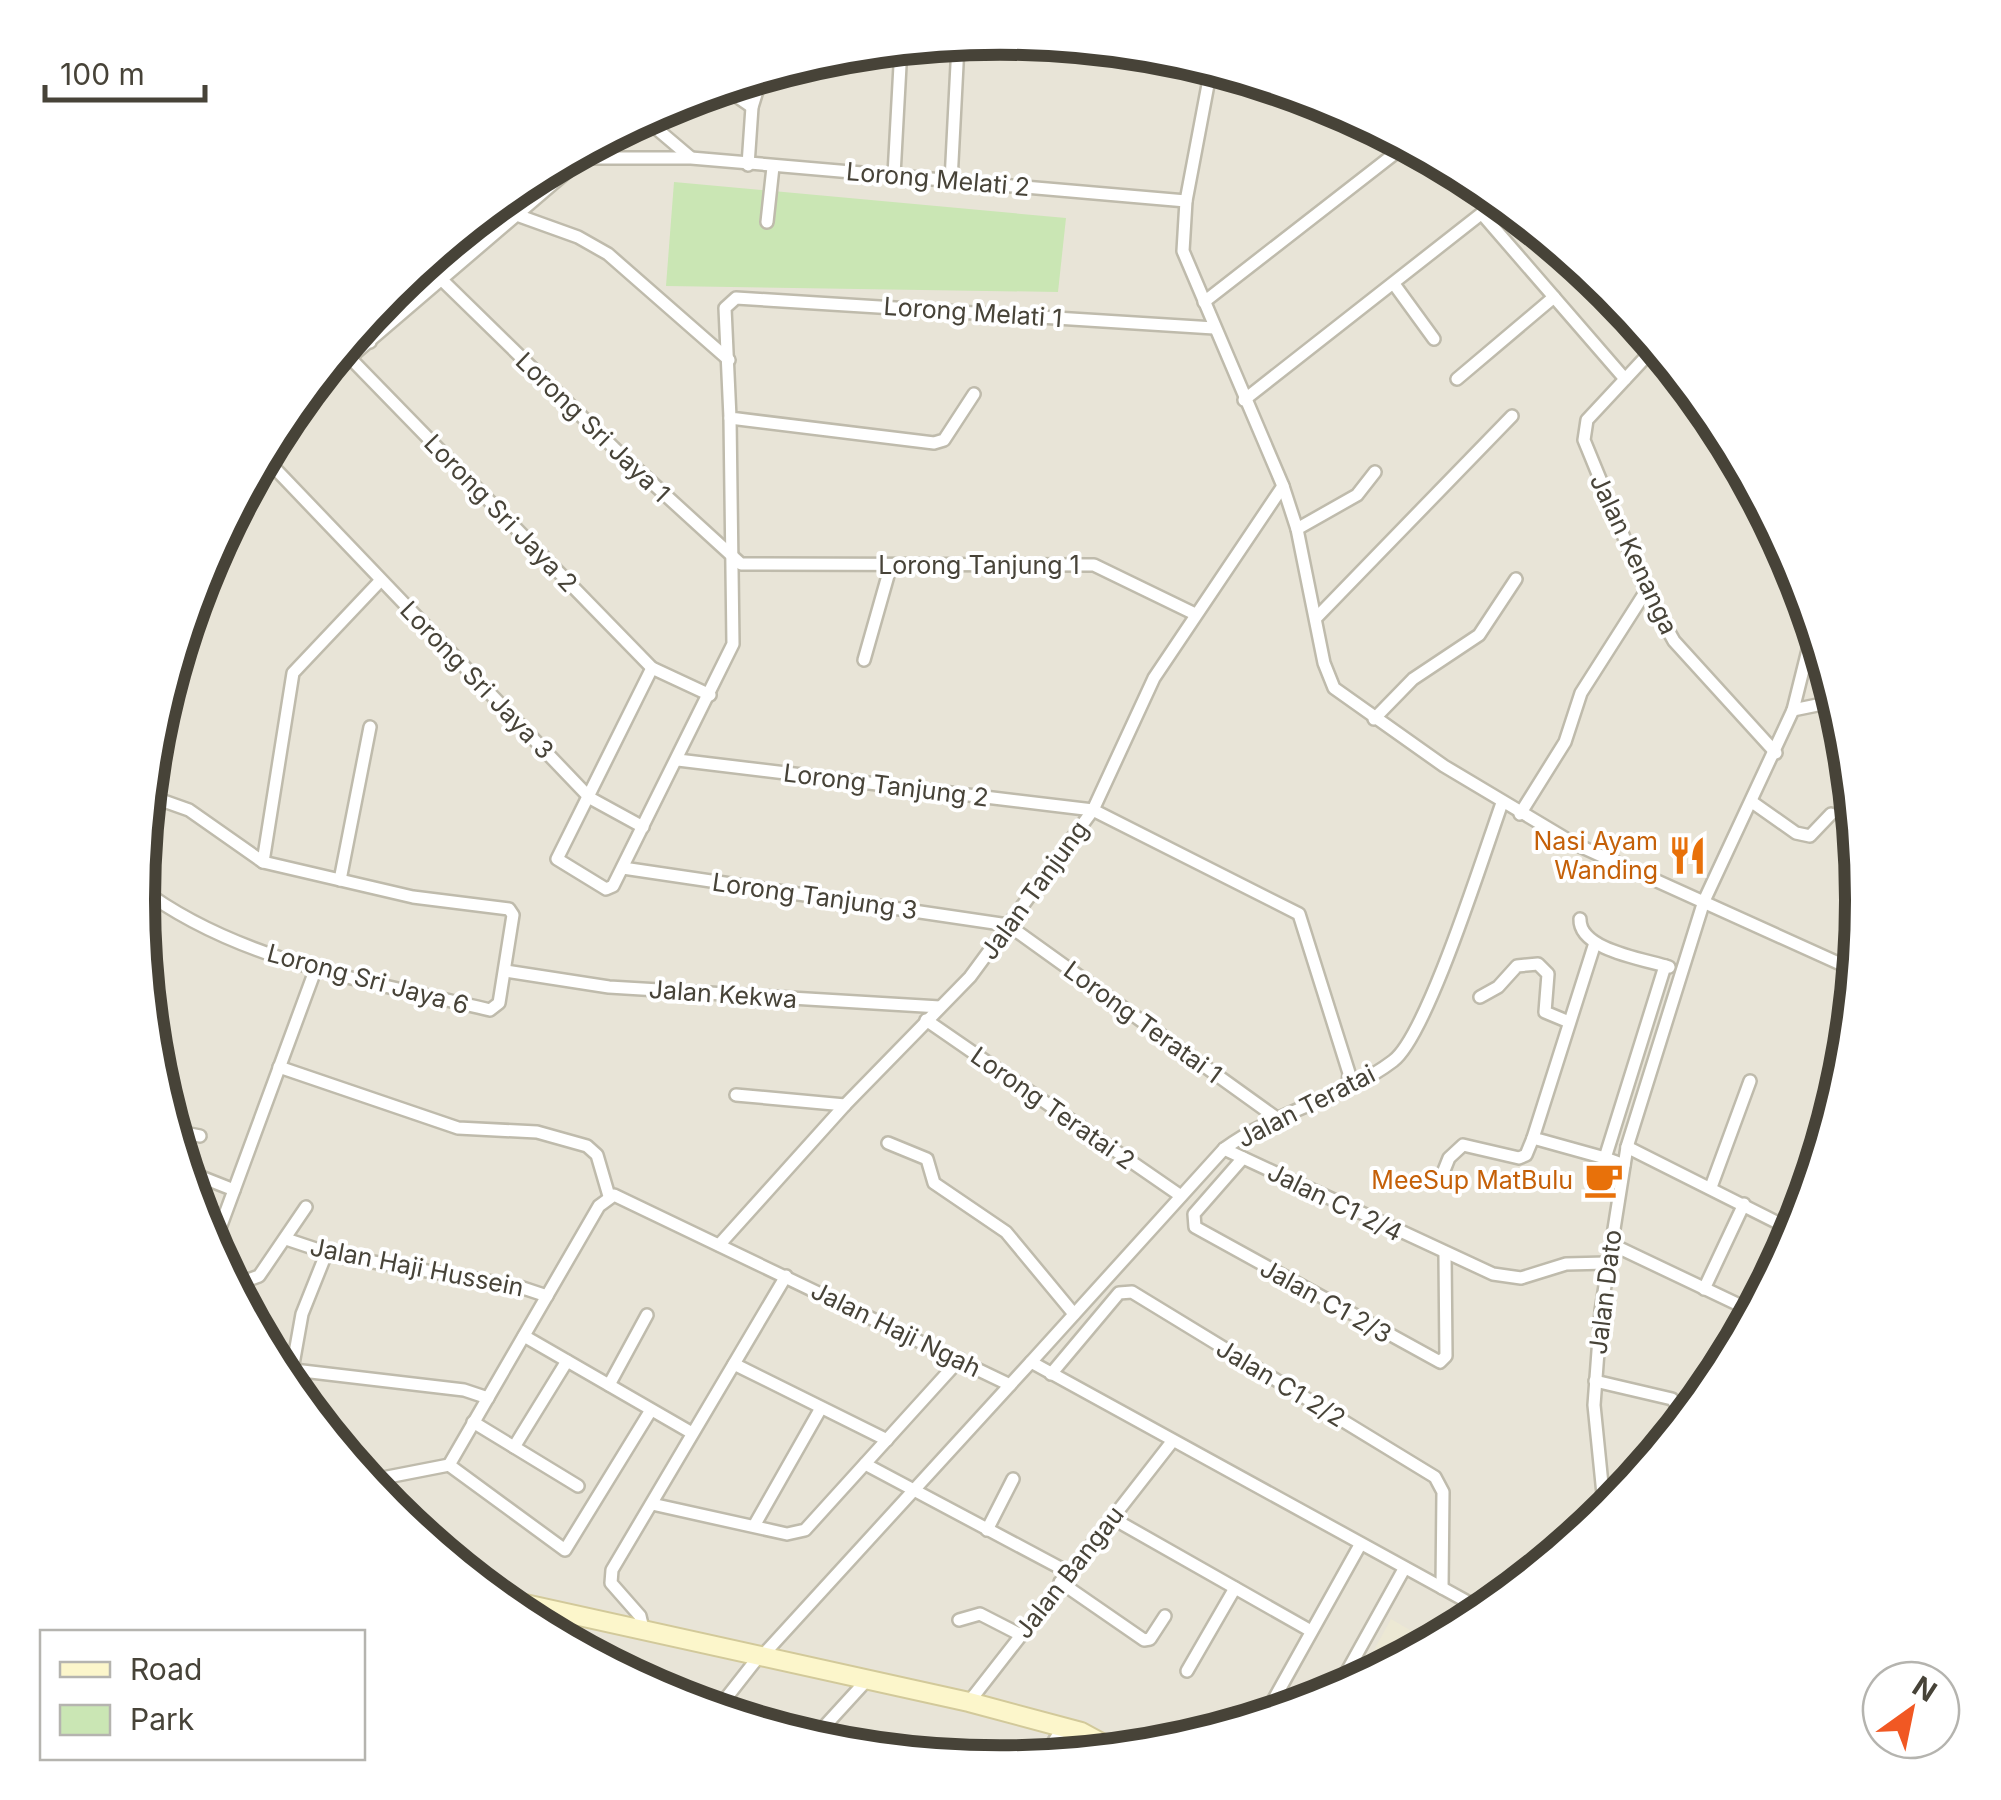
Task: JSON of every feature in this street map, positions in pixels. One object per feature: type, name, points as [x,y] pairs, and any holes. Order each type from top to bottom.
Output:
[{"type":"main road","points":[[543,1610],[969,1702],[1064,1726],[1092,1740]]},
{"type":"street","points":[[951,181],[957,57]]},
{"type":"street","points":[[894,175],[900,61]]},
{"type":"street","points":[[1213,82],[1186,201],[1183,251],[1284,486],[1317,617],[1324,663],[1334,688],[1374,719],[1520,814],[1645,878],[1843,965]]},
{"type":"street","points":[[748,165],[757,92]]},
{"type":"street","points":[[738,97],[752,106]]},
{"type":"street","points":[[657,128],[692,158]]},
{"type":"street","points":[[1204,302],[1395,153]]},
{"type":"street","name":"Lorong Melati 2","points":[[597,158],[692,158],[1186,201]]},
{"type":"street","points":[[767,222],[772,166]]},
{"type":"street","name":"Lorong Melati 2","points":[[355,356],[547,187]]},
{"type":"street","points":[[1244,400],[1487,210]]},
{"type":"street","points":[[514,214],[578,237],[608,254],[729,360],[734,636],[710,694],[614,886],[606,889],[557,859],[652,668],[710,694]]},
{"type":"street","points":[[1482,214],[1626,380]]},
{"type":"street","points":[[469,244],[474,248]]},
{"type":"street","name":"Lorong Sri Jaya 1","points":[[441,279],[731,558],[750,566]]},
{"type":"street","points":[[1394,284],[1434,339]]},
{"type":"street","points":[[1457,379],[1554,296]]},
{"type":"street","name":"Lorong Melati 1","points":[[729,360],[725,308],[732,299],[1214,328]]},
{"type":"street","name":"Jalan Kenanga","points":[[1647,356],[1587,420],[1583,432],[1598,482],[1646,591],[1686,658],[1776,754]]},
{"type":"street","name":"Lorong Sri Jaya 2","points":[[352,360],[652,668]]},
{"type":"street","points":[[730,418],[934,443],[944,440],[974,394]]},
{"type":"street","points":[[1317,617],[1512,416]]},
{"type":"street","name":"Lorong Sri Jaya 3","points":[[275,468],[590,798],[643,827]]},
{"type":"street","points":[[1297,529],[1356,495],[1376,472]]},
{"type":"street","name":"Jalan Tanjung","points":[[719,1244],[844,1105],[970,976],[1093,810],[1149,687],[1284,486]]},
{"type":"street","points":[[864,660],[891,565]]},
{"type":"street","name":"Lorong Tanjung 1","points":[[750,566],[1094,565],[1195,614]]},
{"type":"street","points":[[1374,719],[1404,686],[1479,635],[1516,579]]},
{"type":"street","points":[[263,862],[293,673],[381,580]]},
{"type":"street","points":[[1520,814],[1565,742],[1581,694],[1646,591]]},
{"type":"street","name":"Jalan Dato","points":[[1603,1492],[1594,1424],[1595,1381],[1608,1264],[1628,1148],[1704,901],[1776,754],[1793,710],[1808,651]]},
{"type":"street","points":[[1793,710],[1822,704]]},
{"type":"street","points":[[340,880],[370,727]]},
{"type":"street","name":"Lorong Tanjung 2","points":[[678,760],[1093,810],[1300,914],[1349,1073],[1348,1084]]},
{"type":"street","name":"Lorong Sri Jaya 6","points":[[155,898],[224,938],[316,968],[490,1010],[498,1006],[513,915],[509,909],[434,900],[263,862],[189,810],[162,800]]},
{"type":"street","points":[[1752,802],[1796,833],[1810,836],[1831,814]]},
{"type":"street","name":"Jalan Teratai","points":[[1031,1362],[1224,1149],[1394,1061],[1416,1034],[1502,803]]},
{"type":"street","name":"Lorong Tanjung 3","points":[[623,868],[1008,925]]},
{"type":"street","points":[[1580,918],[1583,933],[1595,943],[1682,971]]},
{"type":"street","name":"Lorong Teratai 1","points":[[1008,925],[1278,1118]]},
{"type":"street","points":[[1439,1183],[1449,1158],[1463,1145],[1520,1158],[1526,1154],[1595,943]]},
{"type":"street","points":[[1480,996],[1498,986],[1516,966],[1538,964],[1548,974],[1545,1012],[1570,1022]]},
{"type":"street","points":[[1605,1158],[1665,966]]},
{"type":"street","points":[[221,1225],[316,968]]},
{"type":"street","name":"Jalan Kekwa","points":[[506,972],[609,987],[940,1008]]},
{"type":"street","name":"Lorong Teratai 2","points":[[926,1020],[1180,1196]]},
{"type":"street","points":[[280,1068],[458,1128],[536,1132],[587,1146],[597,1155],[608,1190],[538,1292],[524,1336],[480,1395],[473,1422],[449,1465]]},
{"type":"street","points":[[1711,1187],[1750,1081]]},
{"type":"street","points":[[736,1095],[844,1105]]},
{"type":"street","points":[[188,1134],[200,1136]]},
{"type":"street","points":[[1533,1138],[1624,1166]]},
{"type":"street","points":[[888,1143],[927,1159],[934,1183],[1006,1232],[1074,1314]]},
{"type":"street","points":[[1628,1148],[1781,1224]]},
{"type":"street","name":"Jalan C1 2/4","points":[[1224,1149],[1445,1255],[1512,1278],[1566,1264],[1608,1264]]},
{"type":"street","name":"Jalan C1 2/3","points":[[1243,1158],[1194,1214],[1195,1226],[1440,1362],[1446,1356],[1445,1255]]},
{"type":"street","points":[[202,1177],[234,1190]]},
{"type":"street","name":"Jalan Haji Ngah","points":[[608,1190],[1010,1384],[1031,1362]]},
{"type":"street","points":[[1704,1289],[1744,1204]]},
{"type":"street","points":[[245,1278],[254,1280],[306,1207]]},
{"type":"street","name":"Jalan Haji Hussein","points":[[286,1240],[326,1254],[538,1292]]},
{"type":"street","points":[[1611,1244],[1741,1306]]},
{"type":"street","points":[[293,1362],[302,1314],[326,1254]]},
{"type":"street","points":[[643,1629],[640,1616],[610,1583],[612,1570],[786,1276]]},
{"type":"street","name":"Jalan C1 2/2","points":[[1051,1374],[1119,1293],[1132,1292],[1435,1476],[1442,1492],[1442,1588]]},
{"type":"street","points":[[609,1385],[647,1314]]},
{"type":"street","points":[[524,1336],[692,1433]]},
{"type":"street","points":[[652,1504],[787,1534],[805,1530],[960,1359]]},
{"type":"street","points":[[514,1447],[567,1362]]},
{"type":"street","points":[[1031,1362],[1470,1603]]},
{"type":"street","points":[[734,1364],[887,1440]]},
{"type":"street","points":[[299,1371],[480,1395]]},
{"type":"street","points":[[1595,1381],[1672,1399],[1677,1406]]},
{"type":"street","points":[[726,1699],[1010,1384]]},
{"type":"street","points":[[754,1526],[821,1408]]},
{"type":"street","points":[[383,1477],[449,1465],[565,1550],[651,1410]]},
{"type":"street","points":[[473,1422],[578,1486]]},
{"type":"street","name":"Jalan Bangau","points":[[969,1702],[1171,1442]]},
{"type":"street","points":[[865,1464],[1064,1577],[1144,1640],[1150,1640],[1165,1616]]},
{"type":"street","points":[[987,1530],[1013,1480]]},
{"type":"street","points":[[1112,1518],[1311,1631]]},
{"type":"street","points":[[1274,1699],[1360,1545]]},
{"type":"street","points":[[1348,1670],[1404,1568]]},
{"type":"street","points":[[1187,1671],[1234,1588]]},
{"type":"street","points":[[959,1620],[980,1614],[1020,1634]]},
{"type":"street","points":[[825,1726],[866,1681]]},
{"type":"street","points":[[1053,1743],[1064,1726]]},
{"type":"shaded area","points":[[1000,55],[1056,57],[1111,62],[1219,84],[1324,119],[1374,142],[1470,197],[1515,230],[1598,302],[1636,343],[1703,431],[1732,478],[1758,526],[1801,628],[1817,681],[1838,790],[1846,900],[1844,955],[1829,1065],[1817,1119],[1801,1172],[1758,1274],[1703,1369],[1671,1414],[1598,1498],[1558,1535],[1470,1603],[1423,1632],[1324,1681],[1272,1700],[1165,1729],[1111,1738],[1000,1745],[945,1743],[890,1738],[782,1716],[677,1681],[627,1658],[531,1603],[486,1570],[403,1498],[365,1457],[298,1369],[269,1322],[243,1274],[200,1172],[184,1119],[163,1010],[155,900],[157,845],[172,735],[184,681],[200,628],[243,526],[269,477],[330,386],[403,302],[443,265],[531,197],[578,168],[677,119],[729,100],[836,71],[890,62]]},
{"type":"shaded area","points":[[1391,1619],[1418,1635],[1374,1658],[1368,1661]]},
{"type":"green space","points":[[674,182],[1066,218],[1058,292],[666,286]]},
{"type":"place","name":"Nasi Ayam Wanding","points":[[1688,855]]},
{"type":"place","name":"MeeSup MatBulu","points":[[1603,1180]]}]
